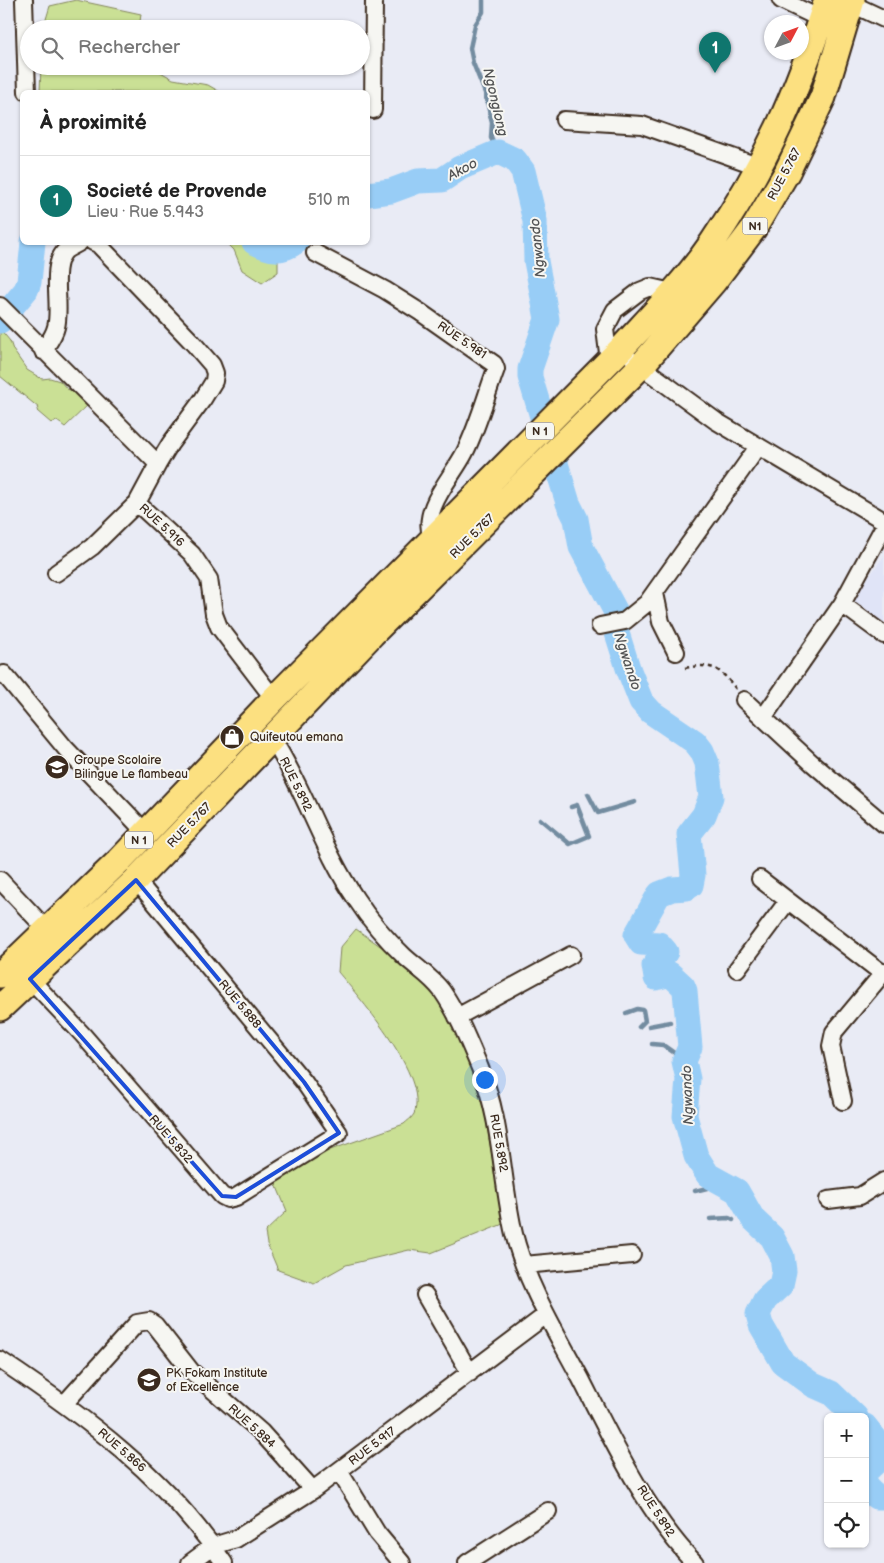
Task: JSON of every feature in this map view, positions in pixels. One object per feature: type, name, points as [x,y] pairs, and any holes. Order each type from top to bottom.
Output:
[{"type":"highway","name":"RUE 5.767","points":[[0,1008],[136,880],[372,634],[640,366],[714,281],[754,228],[778,188],[823,97],[852,2]]},
{"type":"highway","name":"N 1","points":[[0,975],[146,834],[274,699],[615,355],[672,292],[712,244],[760,167],[800,82],[824,10]]},
{"type":"street","points":[[24,0],[25,20]]},
{"type":"street","points":[[373,110],[374,0]]},
{"type":"street","points":[[781,0],[824,10]]},
{"type":"street","points":[[852,2],[884,19]]},
{"type":"street","points":[[26,75],[27,90]]},
{"type":"street","points":[[564,120],[642,125],[760,167]]},
{"type":"street","points":[[43,351],[56,328],[58,314],[57,270],[60,259],[66,250],[75,245]]},
{"type":"street","name":"RUE 5.916","points":[[99,245],[212,365],[215,373],[214,382],[170,444],[137,503],[192,554],[208,578],[214,614],[220,627],[274,699]]},
{"type":"street","name":"RUE 5.981","points":[[315,253],[385,290],[494,364],[496,369],[465,452],[434,506],[428,524],[432,539]]},
{"type":"street","points":[[2,308],[158,464]]},
{"type":"street","points":[[615,355],[640,366],[716,421],[884,522]]},
{"type":"street","points":[[600,626],[625,621],[641,609],[655,593],[758,447]]},
{"type":"street","points":[[56,573],[92,547],[137,503]]},
{"type":"street","points":[[763,718],[842,604],[884,526]]},
{"type":"street","points":[[655,593],[660,622],[676,652]]},
{"type":"street","points":[[842,604],[884,634]]},
{"type":"street","points":[[4,674],[72,755],[146,834]]},
{"type":"street","points":[[744,700],[884,824]]},
{"type":"street","name":"RUE 5.892","points":[[272,740],[292,773],[338,871],[355,898],[392,944],[442,991],[456,1017],[480,1068],[492,1104],[514,1232],[524,1265],[546,1314],[620,1454],[667,1531],[695,1563]]},
{"type":"street","points":[[760,879],[787,902],[883,973],[834,1032],[831,1039],[843,1101]]},
{"type":"street","points":[[0,880],[47,930]]},
{"type":"street","name":"RUE 5.888","points":[[136,880],[304,1082],[339,1133]]},
{"type":"street","points":[[737,969],[787,902]]},
{"type":"street","points":[[456,1017],[571,955]]},
{"type":"street","name":"RUE 5.832","points":[[30,979],[83,1035],[222,1196],[228,1199],[236,1197],[339,1133]]},
{"type":"street","points":[[828,1200],[860,1196],[884,1181]]},
{"type":"street","points":[[524,1265],[632,1255]]},
{"type":"street","points":[[425,1295],[470,1373]]},
{"type":"street","name":"RUE 5.917","points":[[190,1563],[213,1546],[236,1539],[313,1490],[546,1314]]},
{"type":"street","name":"RUE 5.884","points":[[65,1403],[137,1323],[149,1321],[191,1371],[261,1432],[313,1490]]},
{"type":"street","name":"RUE 5.866","points":[[0,1360],[65,1403],[145,1469],[213,1546],[224,1563]]},
{"type":"street","points":[[339,1470],[371,1525],[402,1563]]},
{"type":"street","points":[[468,1563],[548,1511]]},
{"type":"path","points":[[685,668],[708,664],[715,666],[744,700]]},
{"type":"highlighted area","points":[[136,880],[304,1082],[339,1133],[236,1197],[222,1196],[30,979]]},
{"type":"shaded area","points":[[884,556],[884,633],[873,625],[852,600]]},
{"type":"green space","points":[[76,0],[141,14],[140,20],[46,20],[50,6]]},
{"type":"green space","points":[[41,75],[166,75],[173,79],[208,85],[217,90],[40,90]]},
{"type":"green space","points":[[229,245],[278,245],[278,272],[262,283],[242,270],[234,250]]},
{"type":"green space","points":[[0,329],[10,341],[13,350],[27,370],[42,379],[50,378],[60,381],[67,389],[76,392],[90,403],[65,427],[57,421],[51,423],[37,411],[39,408],[0,376]]},
{"type":"green space","points":[[356,929],[413,969],[446,1006],[482,1095],[503,1224],[431,1253],[409,1250],[346,1265],[314,1283],[278,1270],[267,1244],[265,1232],[287,1211],[275,1182],[319,1154],[404,1124],[414,1114],[416,1098],[412,1080],[403,1060],[376,1019],[338,972],[340,948]]},
{"type":"waterway","name":"Ngonglong","points":[[483,0],[483,12],[475,25],[470,48],[473,63],[485,93],[492,123],[491,138],[498,152]]},
{"type":"waterway","name":"Ngwando","points":[[370,194],[391,191],[418,181],[442,180],[460,168],[498,152],[515,160],[523,171],[535,221],[536,261],[547,319],[530,369],[530,377],[568,503],[576,519],[581,547],[616,612],[617,633],[641,701],[651,712],[695,742],[702,751],[707,763],[711,797],[704,815],[689,834],[693,875],[691,885],[687,888],[672,889],[659,894],[636,935],[641,943],[659,944],[666,952],[654,966],[656,978],[670,974],[683,986],[685,991],[690,1047],[684,1061],[688,1079],[685,1116],[696,1156],[708,1175],[737,1191],[753,1219],[772,1237],[782,1256],[784,1271],[781,1285],[765,1300],[758,1314],[761,1325],[783,1363],[813,1385],[831,1393],[852,1413]]},
{"type":"waterway","name":"Akoo","points":[[0,321],[26,290],[29,282],[33,245]]},
{"type":"waterway","name":"Akoo","points":[[261,245],[275,249],[291,245]]},
{"type":"waterway","points":[[588,794],[598,813],[635,802]]},
{"type":"waterway","points":[[540,819],[570,844],[589,836],[577,805],[571,807]]},
{"type":"waterway","points":[[626,1013],[637,1009],[643,1010],[645,1021],[639,1027]]},
{"type":"waterway","points":[[649,1026],[670,1022]]},
{"type":"waterway","points":[[652,1044],[663,1045],[673,1052]]},
{"type":"waterway","points":[[695,1191],[715,1186]]},
{"type":"waterway","points":[[710,1219],[729,1218],[733,1220]]},
{"type":"waterway","name":"Ngwando","points":[[869,1431],[882,1447],[879,1459],[869,1468]]},
{"type":"waterway","name":"Ngwando","points":[[869,1490],[876,1497],[884,1497]]},
{"type":"place","name":"Societé de Provende","points":[[715,73]]},
{"type":"place","name":"Quifeutou emana","points":[[232,737]]},
{"type":"place","name":"Groupe Scolaire Bilingue Le flambeau","points":[[57,767]]},
{"type":"place","name":"PK Fokam Institute of Excellence","points":[[149,1380]]}]
